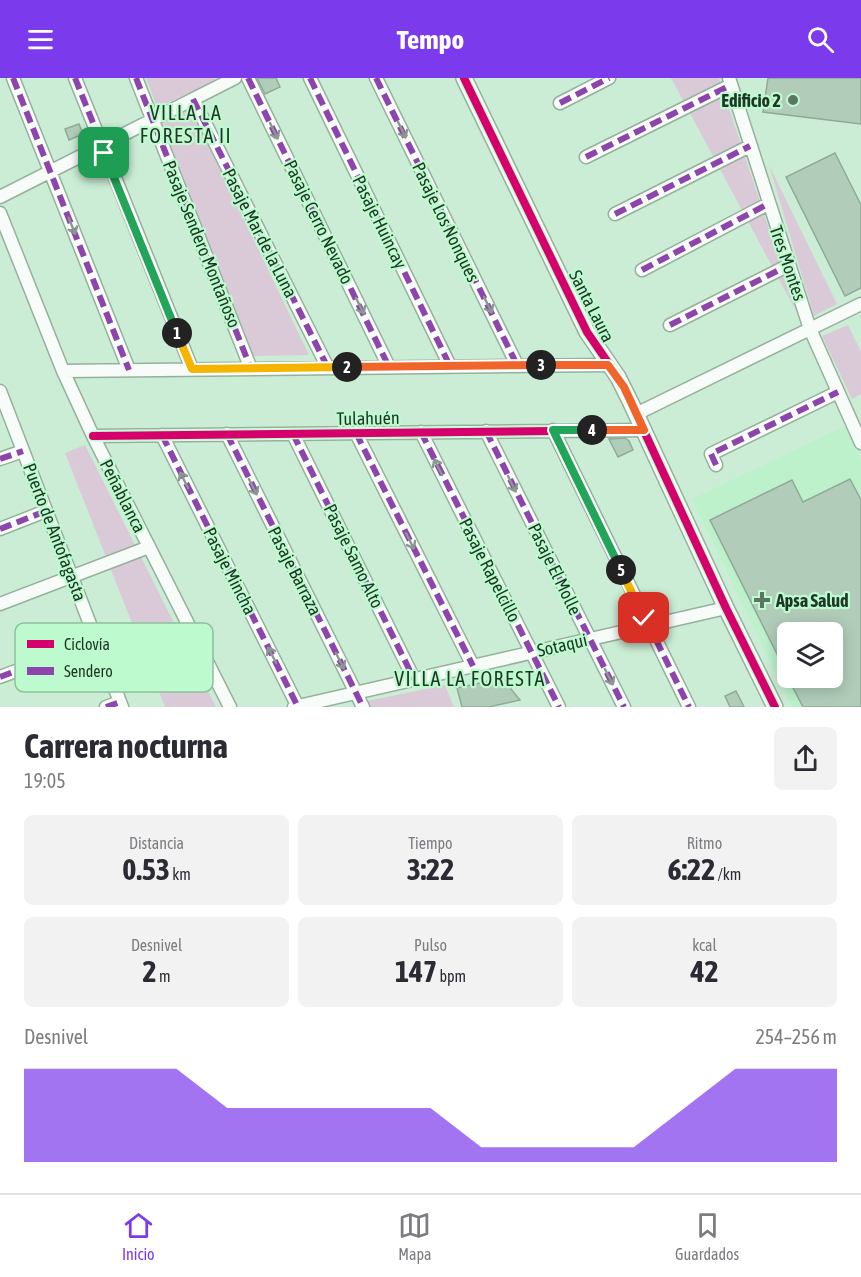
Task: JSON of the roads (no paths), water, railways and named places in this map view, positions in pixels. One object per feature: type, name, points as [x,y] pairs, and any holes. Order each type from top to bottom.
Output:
[{"type":"street","points":[[13,78],[129,370]]},
{"type":"street","points":[[75,78],[192,369]]},
{"type":"street","name":"Pasaje Sendero Montañoso","points":[[135,78],[251,369]]},
{"type":"street","points":[[0,197],[235,78]]},
{"type":"street","name":"Pasaje Cerro Nevado","points":[[248,78],[389,367]]},
{"type":"street","name":"Pasaje Huincay","points":[[310,78],[450,366]]},
{"type":"street","name":"Pasaje Los Nonques","points":[[376,78],[517,365]]},
{"type":"street","name":"Santa Laura","points":[[464,78],[587,332],[624,387],[726,608],[775,707]]},
{"type":"street","points":[[560,103],[609,78]]},
{"type":"street","points":[[586,157],[730,82]]},
{"type":"street","name":"Tres Montes","points":[[730,82],[810,329],[861,443]]},
{"type":"street","name":"Pasaje Mar de la Luna","points":[[193,99],[328,368]]},
{"type":"street","points":[[615,214],[750,146]]},
{"type":"street","points":[[642,270],[768,204]]},
{"type":"street","name":"Peñablanca","points":[[0,213],[63,371],[93,436],[187,623]]},
{"type":"street","points":[[670,325],[789,265]]},
{"type":"street","points":[[636,414],[861,304]]},
{"type":"street","points":[[63,371],[608,365]]},
{"type":"street","name":"Puerto de Antofagasta","points":[[0,391],[89,623]]},
{"type":"street","points":[[716,465],[711,454],[838,392]]},
{"type":"street","points":[[553,430],[689,707]]},
{"type":"street","name":"Tulahuén","points":[[93,436],[644,430]]},
{"type":"street","name":"Pasaje El Molle","points":[[486,431],[624,707]]},
{"type":"street","name":"Pasaje Rapelcillo","points":[[421,432],[559,707]]},
{"type":"street","points":[[356,433],[473,666]]},
{"type":"street","name":"Pasaje Barraza","points":[[227,434],[363,707]]},
{"type":"street","name":"Pasaje Samo Alto","points":[[293,434],[414,679]]},
{"type":"street","name":"Pasaje Mincha","points":[[162,435],[296,707]]},
{"type":"street","points":[[0,459],[23,451]]},
{"type":"street","points":[[0,529],[46,511]]},
{"type":"street","points":[[0,604],[149,547]]},
{"type":"street","name":"Sotaqui","points":[[296,707],[726,608]]},
{"type":"street","points":[[0,677],[15,671]]},
{"type":"street","name":"Peñablanca","points":[[213,673],[230,707]]},
{"type":"street","points":[[106,707],[121,704]]},
{"type":"place","name":"Edificio 2","points":[[793,100]]},
{"type":"place","name":"Apsa Salud","points":[[762,600]]},
{"type":"district","name":"VILLA LA FORESTA II","points":[[186,124]]},
{"type":"district","name":"VILLA LA FORESTA","points":[[470,678]]}]
